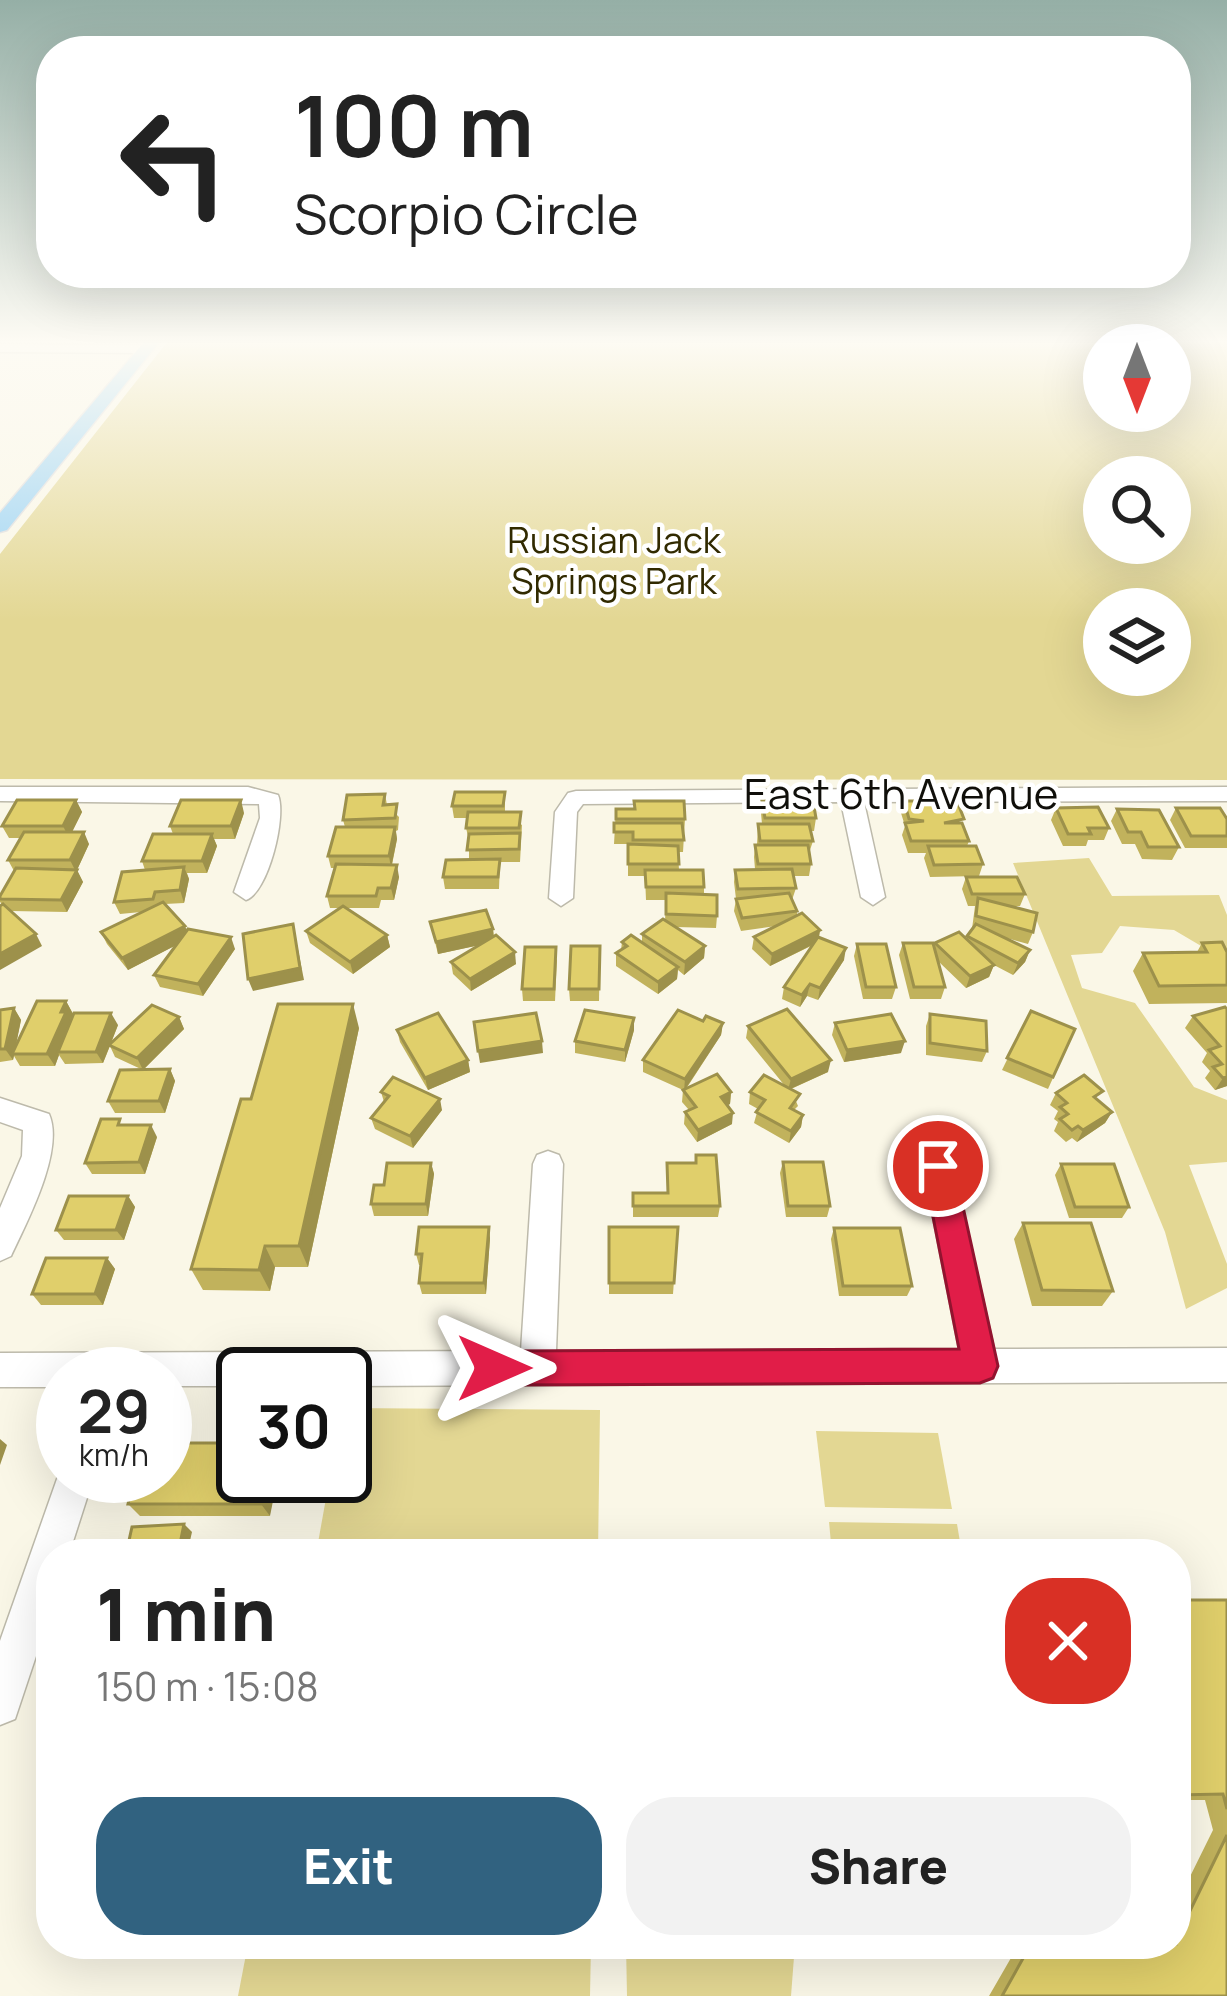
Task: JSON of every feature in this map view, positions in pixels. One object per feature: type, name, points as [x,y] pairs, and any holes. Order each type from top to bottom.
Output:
[{"type":"main road","points":[[0,526],[7,509],[72,434]]},
{"type":"street","points":[[0,794],[248,794],[270,800],[272,818],[246,892]]},
{"type":"street","name":"East 6th Avenue","points":[[562,898],[566,812],[576,798],[602,794],[1227,794]]},
{"type":"street","points":[[851,794],[873,897]]},
{"type":"street","points":[[0,1110],[38,1123],[37,1156],[0,1246]]},
{"type":"street","points":[[538,1368],[548,1164]]},
{"type":"street","points":[[938,1166],[980,1366]]},
{"type":"street","points":[[192,1371],[1227,1365]]},
{"type":"street","points":[[0,1370],[36,1371]]},
{"type":"street","points":[[54,1539],[66,1503]]},
{"type":"street","points":[[0,1704],[36,1595]]},
{"type":"green space","name":"Russian Jack Springs Park","points":[[95,434],[1227,434],[1227,780],[0,779],[0,554]]},
{"type":"green space","points":[[1089,858],[1112,896],[1219,895],[1227,915],[1227,954],[1213,953],[1174,930],[1120,926],[1102,953],[1071,955],[1082,988],[1135,1003],[1194,1087],[1227,1100],[1227,1162],[1189,1165],[1227,1264],[1227,1288],[1186,1309],[1165,1232],[1013,863]]},
{"type":"green space","points":[[372,1408],[600,1410],[598,1539],[319,1539],[325,1503],[372,1503]]},
{"type":"green space","points":[[816,1431],[938,1433],[952,1509],[825,1507]]},
{"type":"green space","points":[[829,1522],[957,1524],[960,1539],[831,1539]]},
{"type":"green space","points":[[245,1959],[591,1959],[590,1996],[238,1996]]},
{"type":"green space","points":[[626,1959],[794,1959],[791,1996],[627,1996]]},
{"type":"building","points":[[455,792],[505,792],[503,806],[452,806]]},
{"type":"building","points":[[385,794],[383,805],[397,804],[395,818],[343,820],[347,795]]},
{"type":"building","points":[[17,800],[76,800],[63,826],[2,826]]},
{"type":"building","points":[[181,800],[241,800],[231,826],[170,826]]},
{"type":"building","points":[[634,801],[684,801],[685,819],[616,819],[616,809],[635,809]]},
{"type":"building","points":[[762,801],[813,801],[816,818],[765,818]]},
{"type":"building","points":[[904,801],[957,801],[964,819],[944,823],[962,823],[969,841],[911,841],[905,823],[924,821],[909,819]]},
{"type":"building","points":[[1098,807],[1109,828],[1088,828],[1091,834],[1068,834],[1056,808]]},
{"type":"building","points":[[1176,808],[1220,808],[1227,819],[1227,836],[1191,836]]},
{"type":"building","points":[[1117,809],[1159,810],[1179,847],[1148,847],[1141,832],[1128,832]]},
{"type":"building","points":[[468,812],[521,812],[519,828],[466,828]]},
{"type":"building","points":[[614,823],[682,823],[684,840],[633,840],[633,832],[614,832]]},
{"type":"building","points":[[758,824],[809,824],[813,841],[760,841]]},
{"type":"building","points":[[336,827],[395,827],[389,856],[328,856]]},
{"type":"building","points":[[24,832],[84,832],[70,860],[8,860]]},
{"type":"building","points":[[520,833],[519,849],[467,850],[469,834]]},
{"type":"building","points":[[153,834],[212,834],[202,861],[142,861]]},
{"type":"building","points":[[628,844],[678,846],[679,864],[628,864]]},
{"type":"building","points":[[755,845],[808,845],[811,864],[758,864]]},
{"type":"building","points":[[928,846],[976,846],[983,864],[934,865]]},
{"type":"building","points":[[500,859],[498,877],[443,877],[446,860]]},
{"type":"building","points":[[336,864],[397,865],[391,888],[378,888],[376,896],[327,896]]},
{"type":"building","points":[[184,867],[180,890],[155,892],[153,899],[114,902],[122,872]]},
{"type":"building","points":[[16,868],[77,870],[61,900],[0,899]]},
{"type":"building","points":[[792,869],[796,888],[738,889],[735,870]]},
{"type":"building","points":[[645,870],[703,870],[704,887],[646,887]]},
{"type":"building","points":[[966,877],[1017,877],[1025,894],[972,894]]},
{"type":"building","points":[[666,893],[717,895],[717,916],[666,914]]},
{"type":"building","points":[[789,893],[797,911],[742,918],[736,899]]},
{"type":"building","points":[[978,898],[1037,913],[1033,932],[976,916]]},
{"type":"building","points":[[163,902],[185,926],[122,958],[101,932]]},
{"type":"building","points":[[0,906],[36,934],[0,954]]},
{"type":"building","points":[[343,906],[387,935],[350,962],[306,931]]},
{"type":"building","points":[[486,910],[493,929],[436,942],[430,922]]},
{"type":"building","points":[[802,913],[820,930],[772,954],[754,937]]},
{"type":"building","points":[[663,919],[705,946],[685,962],[642,934]]},
{"type":"building","points":[[293,924],[300,968],[248,979],[243,934]]},
{"type":"building","points":[[976,924],[1030,950],[1018,963],[967,936]]},
{"type":"building","points":[[188,929],[231,937],[198,984],[154,975]]},
{"type":"building","points":[[959,932],[994,965],[970,976],[935,943]]},
{"type":"building","points":[[496,935],[515,952],[470,979],[451,962]]},
{"type":"building","points":[[631,935],[678,967],[658,982],[616,953],[627,946],[622,942]]},
{"type":"building","points":[[818,937],[846,948],[820,988],[810,984],[802,995],[784,987]]},
{"type":"building","points":[[1222,942],[1227,952],[1227,985],[1159,986],[1143,953],[1207,952],[1202,943]]},
{"type":"building","points":[[903,943],[933,943],[945,987],[914,987]]},
{"type":"building","points":[[857,944],[886,944],[896,987],[866,987]]},
{"type":"building","points":[[571,946],[600,946],[599,989],[569,989]]},
{"type":"building","points":[[525,947],[556,947],[554,989],[522,989]]},
{"type":"building","points":[[37,1001],[66,1001],[61,1012],[66,1012],[47,1054],[12,1054]]},
{"type":"building","points":[[278,1004],[353,1004],[299,1246],[265,1246],[259,1270],[191,1269],[241,1099],[251,1099]]},
{"type":"building","points":[[152,1005],[179,1017],[137,1058],[109,1045]]},
{"type":"building","points":[[1225,1007],[1227,1077],[1223,1078],[1213,1067],[1222,1064],[1209,1050],[1220,1046],[1193,1016]]},
{"type":"building","points":[[14,1008],[5,1049],[0,1049],[0,1010]]},
{"type":"building","points":[[787,1009],[831,1060],[791,1079],[748,1026]]},
{"type":"building","points":[[585,1010],[634,1018],[625,1050],[575,1041]]},
{"type":"building","points":[[678,1010],[703,1021],[706,1016],[723,1023],[685,1079],[643,1060]]},
{"type":"building","points":[[1031,1011],[1075,1029],[1053,1077],[1007,1058]]},
{"type":"building","points":[[74,1013],[111,1013],[96,1052],[58,1052]]},
{"type":"building","points":[[438,1013],[468,1060],[425,1078],[397,1030]]},
{"type":"building","points":[[536,1013],[542,1041],[478,1051],[474,1022]]},
{"type":"building","points":[[891,1014],[905,1041],[847,1050],[835,1023]]},
{"type":"building","points":[[930,1014],[986,1021],[987,1051],[930,1043]]},
{"type":"building","points":[[170,1069],[159,1101],[108,1101],[120,1070]]},
{"type":"building","points":[[717,1074],[731,1092],[721,1097],[733,1113],[698,1130],[685,1112],[696,1107],[683,1090]]},
{"type":"building","points":[[764,1075],[800,1094],[790,1108],[803,1115],[791,1131],[756,1112],[765,1100],[750,1092]]},
{"type":"building","points":[[1084,1075],[1103,1091],[1094,1097],[1112,1112],[1083,1130],[1078,1126],[1072,1130],[1060,1119],[1068,1114],[1060,1107],[1067,1103],[1056,1093]]},
{"type":"building","points":[[393,1077],[440,1099],[410,1136],[371,1118],[389,1096],[381,1092]]},
{"type":"building","points":[[101,1119],[120,1119],[118,1125],[151,1125],[139,1162],[85,1163]]},
{"type":"building","points":[[696,1155],[716,1155],[720,1206],[633,1206],[633,1193],[668,1193],[667,1163],[696,1163]]},
{"type":"building","points":[[783,1162],[823,1162],[830,1206],[788,1206]]},
{"type":"building","points":[[387,1163],[431,1163],[426,1204],[371,1204],[374,1185],[384,1185]]},
{"type":"building","points":[[1061,1164],[1114,1164],[1129,1207],[1075,1207]]},
{"type":"building","points":[[69,1196],[128,1196],[116,1230],[56,1230]]},
{"type":"building","points":[[1023,1223],[1091,1223],[1113,1291],[1042,1290]]},
{"type":"building","points":[[419,1227],[489,1227],[484,1283],[419,1283]]},
{"type":"building","points":[[609,1227],[678,1227],[674,1283],[609,1283]]},
{"type":"building","points":[[834,1228],[900,1228],[912,1286],[843,1286]]},
{"type":"building","points":[[46,1258],[107,1258],[95,1294],[32,1294]]},
{"type":"building","points":[[192,1443],[216,1443],[216,1503],[261,1503],[261,1504],[128,1504],[192,1503]]},
{"type":"building","points":[[184,1524],[181,1539],[129,1539],[132,1527]]},
{"type":"building","points":[[1191,1600],[1227,1600],[1227,1809],[1223,1794],[1191,1795]]},
{"type":"building","points":[[1227,1835],[1227,1996],[1002,1996],[1023,1959],[1191,1959],[1191,1909]]},
{"type":"route","points":[[494,1368],[980,1366],[938,1166]]}]
